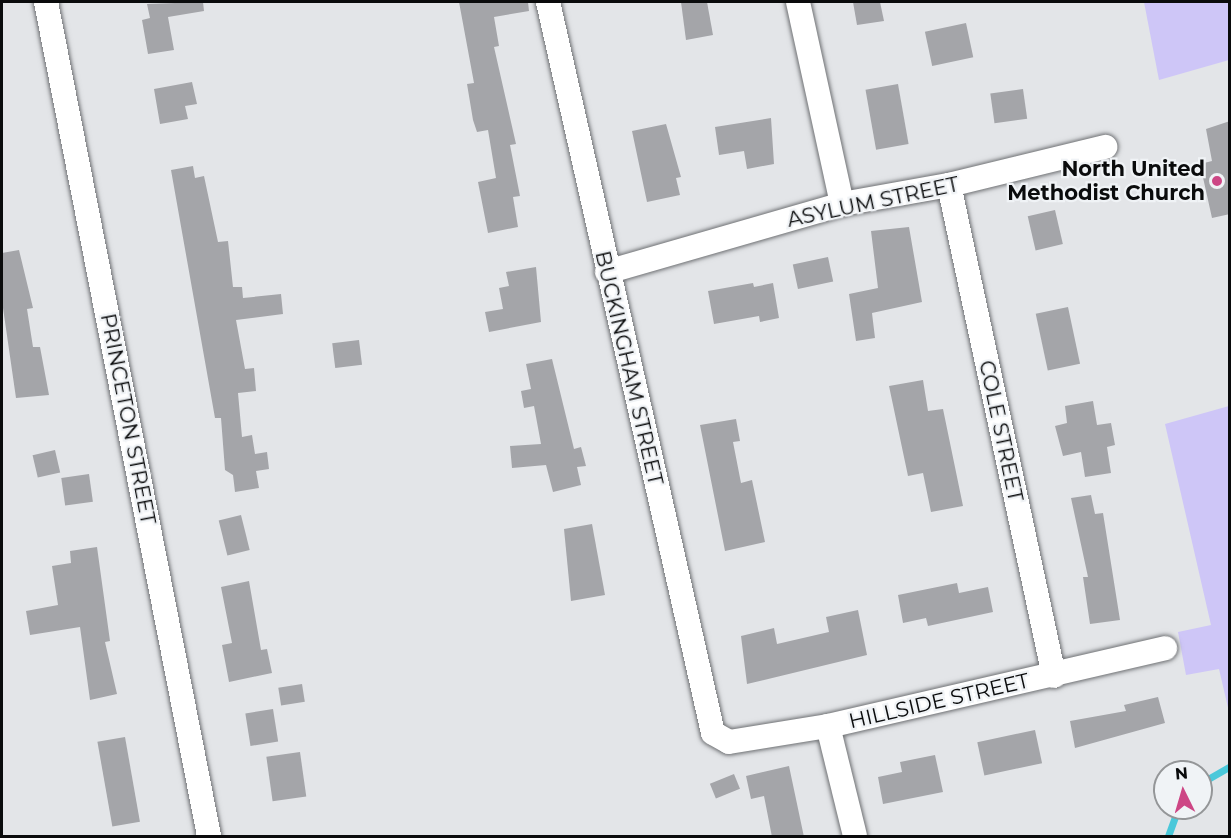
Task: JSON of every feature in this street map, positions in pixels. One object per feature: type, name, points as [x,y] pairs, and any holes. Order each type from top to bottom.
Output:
[{"type":"street","name":"PRINCETON STREET","points":[[46,2],[209,837]]},
{"type":"street","name":"BUCKINGHAM STREET","points":[[548,2],[607,272],[713,733]]},
{"type":"street","points":[[798,2],[842,204]]},
{"type":"street","name":"ASYLUM STREET","points":[[607,272],[842,204],[950,186],[1105,147]]},
{"type":"street","name":"COLE STREET","points":[[950,186],[1053,675]]},
{"type":"street","name":"HILLSIDE STREET","points":[[713,733],[729,742],[828,726],[1165,648]]},
{"type":"street","points":[[828,726],[855,837]]},
{"type":"shaded area","points":[[1144,2],[1229,2],[1229,60],[1159,80]]},
{"type":"shaded area","points":[[1230,406],[1229,712],[1219,669],[1186,675],[1178,632],[1211,625],[1165,424]]},
{"type":"building","points":[[203,2],[204,11],[168,17],[174,50],[148,54],[142,20],[150,18],[147,4]]},
{"type":"building","points":[[459,2],[528,2],[529,11],[494,17],[499,46],[494,47],[516,144],[510,145],[520,196],[513,197],[518,227],[488,233],[478,182],[496,178],[488,130],[477,132],[473,120],[467,84],[474,83]]},
{"type":"building","points":[[681,2],[707,2],[713,35],[686,40]]},
{"type":"building","points":[[853,2],[880,2],[884,21],[857,25]]},
{"type":"building","points":[[966,23],[973,57],[932,66],[925,32]]},
{"type":"building","points":[[192,82],[197,104],[185,106],[188,119],[160,124],[154,89]]},
{"type":"building","points":[[898,84],[909,144],[876,150],[866,90]]},
{"type":"building","points":[[1023,89],[1027,119],[994,123],[990,94]]},
{"type":"building","points":[[771,118],[774,164],[747,169],[744,151],[719,155],[715,127]]},
{"type":"building","name":"North United Methodist Church","points":[[1230,121],[1230,214],[1212,218],[1200,164],[1212,161],[1206,129]]},
{"type":"building","points":[[666,124],[681,177],[676,178],[680,195],[647,202],[632,131]]},
{"type":"building","points":[[193,166],[195,178],[204,176],[218,242],[228,241],[233,287],[242,287],[243,298],[281,294],[283,314],[236,320],[245,369],[254,368],[256,391],[238,393],[242,437],[252,435],[255,454],[267,452],[269,469],[256,471],[259,488],[235,492],[233,475],[225,470],[221,418],[215,418],[171,170]]},
{"type":"building","points":[[1055,210],[1063,244],[1036,250],[1028,216]]},
{"type":"building","points":[[909,227],[922,302],[872,313],[875,338],[856,341],[849,294],[878,288],[871,231]]},
{"type":"building","points":[[19,250],[33,308],[27,309],[33,347],[40,347],[49,395],[16,398],[2,301],[2,253]]},
{"type":"building","points":[[828,257],[833,281],[798,289],[793,264]]},
{"type":"building","points":[[536,267],[541,322],[489,332],[485,312],[503,309],[499,288],[509,286],[506,272]]},
{"type":"building","points":[[753,283],[754,287],[773,283],[779,318],[760,322],[759,316],[714,324],[708,291]]},
{"type":"building","points":[[1068,307],[1080,364],[1048,371],[1036,314]]},
{"type":"building","points":[[359,340],[362,365],[335,368],[332,343]]},
{"type":"building","points":[[552,359],[574,449],[581,447],[586,466],[577,467],[581,485],[553,492],[546,465],[512,468],[510,446],[541,444],[534,406],[524,408],[521,391],[531,389],[526,364]]},
{"type":"building","points":[[923,380],[928,411],[943,409],[963,506],[931,512],[923,473],[908,476],[889,386]]},
{"type":"building","points":[[1093,401],[1097,425],[1111,423],[1115,445],[1107,447],[1111,473],[1085,477],[1081,452],[1063,456],[1055,426],[1067,423],[1065,406]]},
{"type":"building","points":[[736,419],[740,441],[733,442],[741,483],[752,480],[765,542],[725,551],[700,425]]},
{"type":"building","points":[[55,450],[60,472],[38,478],[33,455]]},
{"type":"building","points":[[89,474],[93,502],[65,506],[61,478]]},
{"type":"building","points":[[1091,495],[1095,514],[1103,513],[1120,620],[1090,624],[1083,577],[1088,577],[1071,498]]},
{"type":"building","points":[[241,515],[250,550],[227,555],[219,521]]},
{"type":"building","points":[[592,524],[605,595],[571,601],[564,529]]},
{"type":"building","points":[[97,547],[110,641],[105,642],[117,694],[90,700],[80,627],[30,635],[26,611],[58,605],[52,566],[71,563],[70,551]]},
{"type":"building","points":[[249,581],[261,650],[267,649],[272,673],[229,682],[222,645],[232,643],[221,587]]},
{"type":"building","points":[[957,583],[959,593],[988,587],[993,612],[928,626],[926,618],[903,623],[898,595]]},
{"type":"building","points":[[858,610],[867,655],[747,684],[741,636],[774,628],[777,644],[829,632],[826,617]]},
{"type":"building","points":[[302,684],[305,702],[281,706],[278,688]]},
{"type":"building","points":[[1158,697],[1165,723],[1075,748],[1070,721],[1126,711],[1124,705]]},
{"type":"building","points":[[273,709],[278,742],[251,746],[245,713]]},
{"type":"building","points":[[1035,730],[1042,763],[984,776],[977,742]]},
{"type":"building","points":[[125,737],[140,822],[112,827],[97,742]]},
{"type":"building","points":[[300,752],[306,797],[273,801],[266,757]]},
{"type":"building","points":[[935,755],[943,792],[883,804],[878,777],[902,772],[900,762]]},
{"type":"building","points":[[789,766],[804,837],[772,837],[764,796],[751,799],[746,776]]},
{"type":"building","points":[[734,774],[740,789],[716,799],[710,784]]},
{"type":"waterway","points":[[1213,776],[1230,766]]},
{"type":"waterway","points":[[1168,836],[1174,820]]},
{"type":"place","name":"North United Methodist Church","points":[[1217,181]]}]
